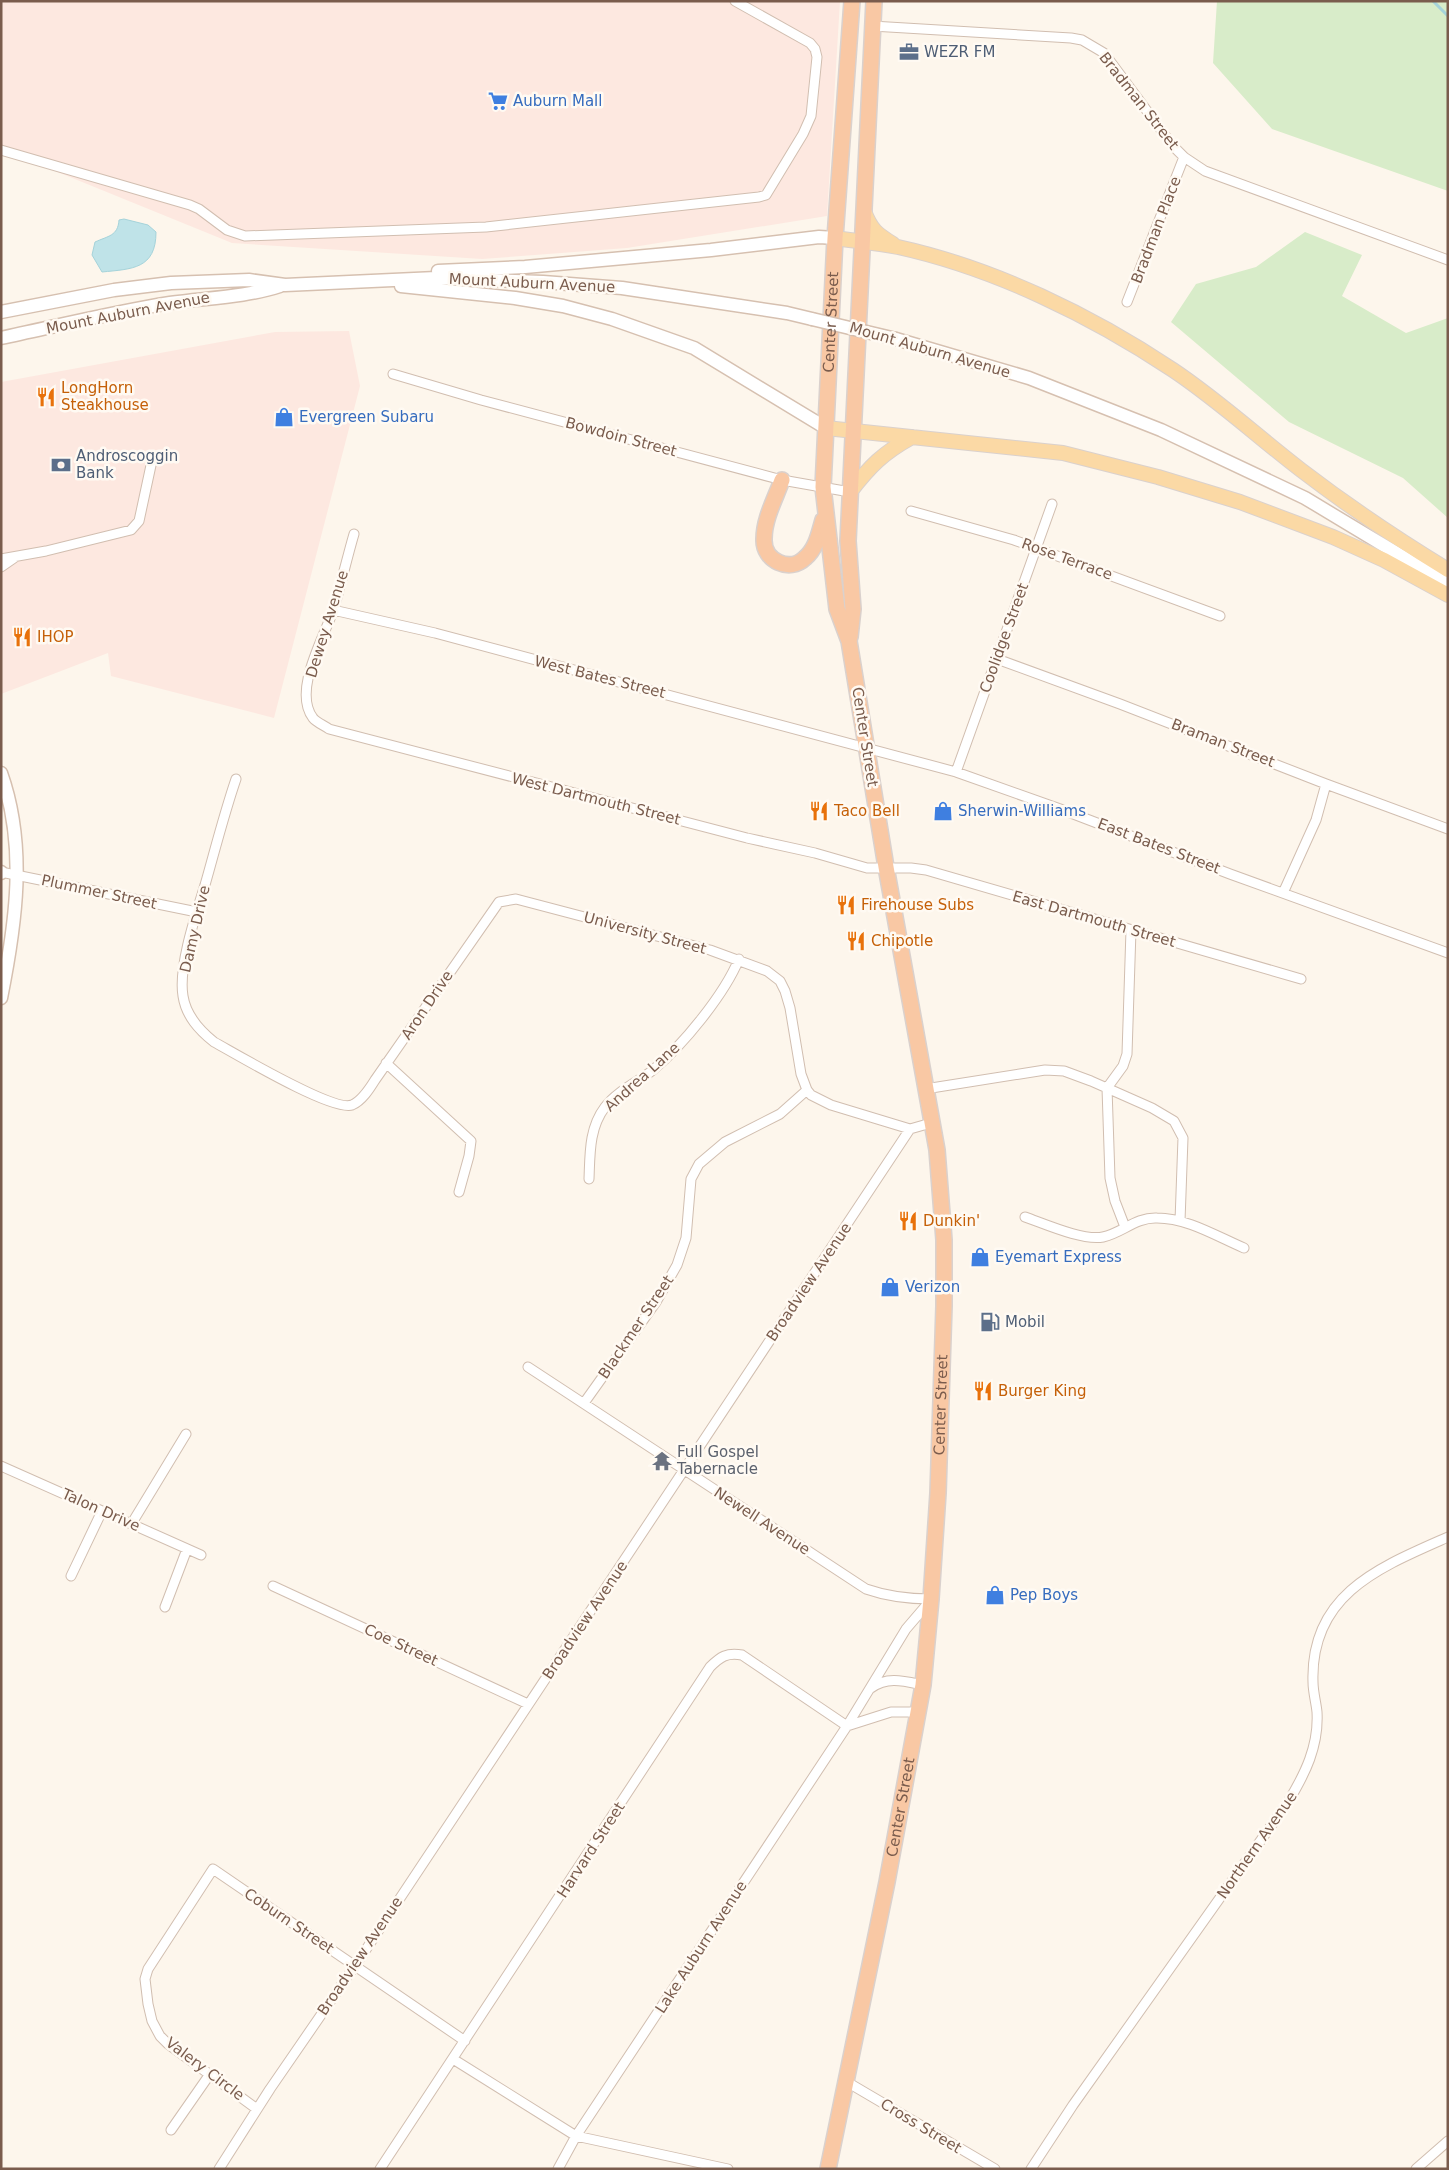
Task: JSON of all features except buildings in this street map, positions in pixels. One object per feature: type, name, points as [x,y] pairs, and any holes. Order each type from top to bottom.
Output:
[{"type":"highway","name":"Center Street","points":[[849,640],[853,609],[848,541],[874,1]]},
{"type":"highway","name":"Center Street","points":[[828,2169],[888,1882],[923,1686],[938,1492],[944,1306],[944,1240],[937,1150],[886,867],[849,640],[837,609],[825,514],[826,428],[835,238],[851,4]]},
{"type":"highway","points":[[782,480],[767,521],[764,539],[768,555],[776,562],[786,565],[797,564],[804,560],[812,550],[825,514]]},
{"type":"main road","points":[[863,210],[870,226],[877,234],[898,248]]},
{"type":"main road","points":[[346,281],[439,270],[534,266],[710,250],[819,237],[898,248],[989,274],[1089,320],[1128,341],[1204,392],[1300,469],[1382,529],[1418,551]]},
{"type":"main road","name":"Mount Auburn Avenue","points":[[1,312],[114,290],[171,283],[248,280],[285,285],[346,281],[470,279],[622,288],[759,308],[896,339],[1029,378],[1161,430],[1288,489],[1448,584]]},
{"type":"main road","points":[[346,281],[515,298],[563,306],[612,319],[694,348],[826,428],[1064,453],[1196,488],[1240,502],[1333,537],[1384,560],[1448,595]]},
{"type":"main road","name":"Mount Auburn Avenue","points":[[1,338],[169,304],[262,292],[285,285]]},
{"type":"main road","points":[[850,492],[873,463],[891,448],[912,437]]},
{"type":"main road","name":"Mount Auburn Avenue","points":[[1338,517],[1418,551],[1448,570]]},
{"type":"main road","points":[[1,773],[12,812],[18,874],[10,945],[1,998]]},
{"type":"street","points":[[1,150],[190,205],[199,209],[227,230],[245,236],[486,227],[752,199],[766,194],[803,134],[811,116],[817,57],[816,49],[810,43],[735,1]]},
{"type":"street","name":"Bradman Street","points":[[872,26],[1082,40],[1098,48],[1107,57],[1172,146],[1184,157],[1205,171],[1448,260]]},
{"type":"street","name":"Bradman Place","points":[[1128,302],[1184,157]]},
{"type":"street","name":"Bowdoin Street","points":[[393,374],[481,400],[782,480],[850,492]]},
{"type":"street","points":[[1,559],[17,557],[131,530],[139,521],[153,456]]},
{"type":"street","name":"Coolidge Street","points":[[956,772],[1052,504]]},
{"type":"street","name":"Rose Terrace","points":[[911,511],[1036,548],[1220,616]]},
{"type":"street","name":"Dewey Avenue","points":[[311,714],[306,694],[311,670],[333,610],[354,534]]},
{"type":"street","points":[[1,567],[17,557]]},
{"type":"street","name":"West Bates Street","points":[[333,610],[435,633],[866,748]]},
{"type":"street","name":"Braman Street","points":[[997,659],[1448,829]]},
{"type":"street","name":"West Dartmouth Street","points":[[311,714],[320,723],[341,732],[747,838],[815,853],[867,868],[886,867]]},
{"type":"street","name":"East Bates Street","points":[[866,748],[956,772],[1448,953]]},
{"type":"street","name":"Damy Drive","points":[[236,779],[197,912],[183,977],[182,995],[191,1019],[201,1032],[214,1042],[306,1091],[333,1103],[348,1106]]},
{"type":"street","points":[[1283,893],[1316,820],[1326,784]]},
{"type":"street","name":"East Dartmouth Street","points":[[886,867],[926,870],[1301,979]]},
{"type":"street","name":"Plummer Street","points":[[1,872],[197,912]]},
{"type":"street","name":"University Street","points":[[502,901],[511,899],[523,900],[738,959],[767,970],[781,983],[790,1008],[801,1074],[807,1090]]},
{"type":"street","name":"Aron Drive","points":[[348,1106],[355,1104],[367,1092],[489,915],[502,901]]},
{"type":"street","points":[[1125,1227],[1115,1201],[1110,1178],[1107,1088],[1123,1066],[1127,1054],[1131,930]]},
{"type":"street","name":"Andrea Lane","points":[[589,1180],[592,1134],[605,1106],[672,1053],[722,990],[733,973],[738,959]]},
{"type":"street","points":[[386,1063],[470,1141],[469,1156],[459,1192]]},
{"type":"street","points":[[926,1089],[1045,1070],[1064,1072],[1152,1108],[1174,1121],[1183,1138],[1180,1221]]},
{"type":"street","points":[[807,1090],[820,1100],[831,1105],[910,1129],[931,1123]]},
{"type":"street","name":"Blackmer Street","points":[[584,1403],[656,1302],[677,1265],[686,1238],[692,1179],[699,1164],[725,1142],[780,1114],[807,1090]]},
{"type":"street","name":"Broadview Avenue","points":[[219,2169],[910,1129]]},
{"type":"street","points":[[1025,1217],[1084,1236],[1102,1237],[1145,1218],[1180,1221],[1244,1248]]},
{"type":"street","name":"Newell Avenue","points":[[528,1367],[866,1589],[886,1596],[931,1599]]},
{"type":"street","points":[[132,1523],[186,1434]]},
{"type":"street","name":"Talon Drive","points":[[1,1466],[200,1555]]},
{"type":"street","points":[[71,1576],[102,1511]]},
{"type":"street","name":"Northern Avenue","points":[[1031,2169],[1073,2105],[1288,1802],[1304,1775],[1315,1743],[1317,1712],[1313,1666],[1318,1640],[1331,1613],[1346,1593],[1368,1576],[1448,1537]]},
{"type":"street","points":[[165,1607],[187,1549]]},
{"type":"street","name":"Coe Street","points":[[273,1586],[528,1704]]},
{"type":"street","name":"Lake Auburn Avenue","points":[[558,2169],[576,2136],[847,1726],[906,1629],[931,1599]]},
{"type":"street","name":"Harvard Street","points":[[380,2169],[710,1667],[718,1658],[726,1654],[742,1655],[847,1726]]},
{"type":"street","points":[[868,1690],[878,1683],[890,1680],[923,1686]]},
{"type":"street","points":[[847,1726],[891,1712],[919,1712]]},
{"type":"street","name":"Coburn Street","points":[[213,1869],[465,2041]]},
{"type":"street","name":"Valery Circle","points":[[213,1869],[148,1969],[145,1979],[148,2004],[152,2022],[160,2036],[168,2044],[258,2109]]},
{"type":"street","points":[[453,2059],[576,2136],[728,2169]]},
{"type":"street","points":[[170,2130],[210,2074]]},
{"type":"street","name":"Cross Street","points":[[846,2082],[995,2169]]},
{"type":"street","points":[[1416,2169],[1448,2141]]},
{"type":"shaded area","points":[[1,1],[840,1],[827,216],[627,248],[482,259],[232,243],[1,149]]},
{"type":"shaded area","points":[[349,331],[360,386],[274,718],[111,676],[108,653],[1,694],[1,382],[275,332]]},
{"type":"green space","points":[[1217,1],[1448,1],[1448,191],[1272,129],[1213,63]]},
{"type":"green space","points":[[1305,232],[1362,255],[1342,296],[1406,333],[1448,318],[1448,518],[1403,478],[1289,422],[1171,322],[1196,284],[1256,267]]},
{"type":"water","points":[[124,219],[148,225],[156,232],[152,253],[140,265],[123,270],[102,272],[92,255],[95,242],[112,235],[117,229],[119,220]]},
{"type":"waterway","points":[[1433,1],[1448,16]]},
{"type":"place","name":"WEZR FM","points":[[909,52]]},
{"type":"place","name":"Auburn Mall","points":[[498,101]]},
{"type":"place","name":"LongHorn Steakhouse","points":[[46,397]]},
{"type":"place","name":"Evergreen Subaru","points":[[284,417]]},
{"type":"place","name":"Androscoggin Bank","points":[[61,465]]},
{"type":"place","name":"IHOP","points":[[22,637]]},
{"type":"place","name":"Taco Bell","points":[[819,811]]},
{"type":"place","name":"Sherwin-Williams","points":[[943,811]]},
{"type":"place","name":"Firehouse Subs","points":[[846,905]]},
{"type":"place","name":"Chipotle","points":[[856,941]]},
{"type":"place","name":"Dunkin'","points":[[908,1221]]},
{"type":"place","name":"Eyemart Express","points":[[980,1257]]},
{"type":"place","name":"Verizon","points":[[890,1287]]},
{"type":"place","name":"Mobil","points":[[990,1322]]},
{"type":"place","name":"Burger King","points":[[983,1391]]},
{"type":"place","name":"Full Gospel Tabernacle","points":[[662,1461]]},
{"type":"place","name":"Pep Boys","points":[[995,1595]]}]
